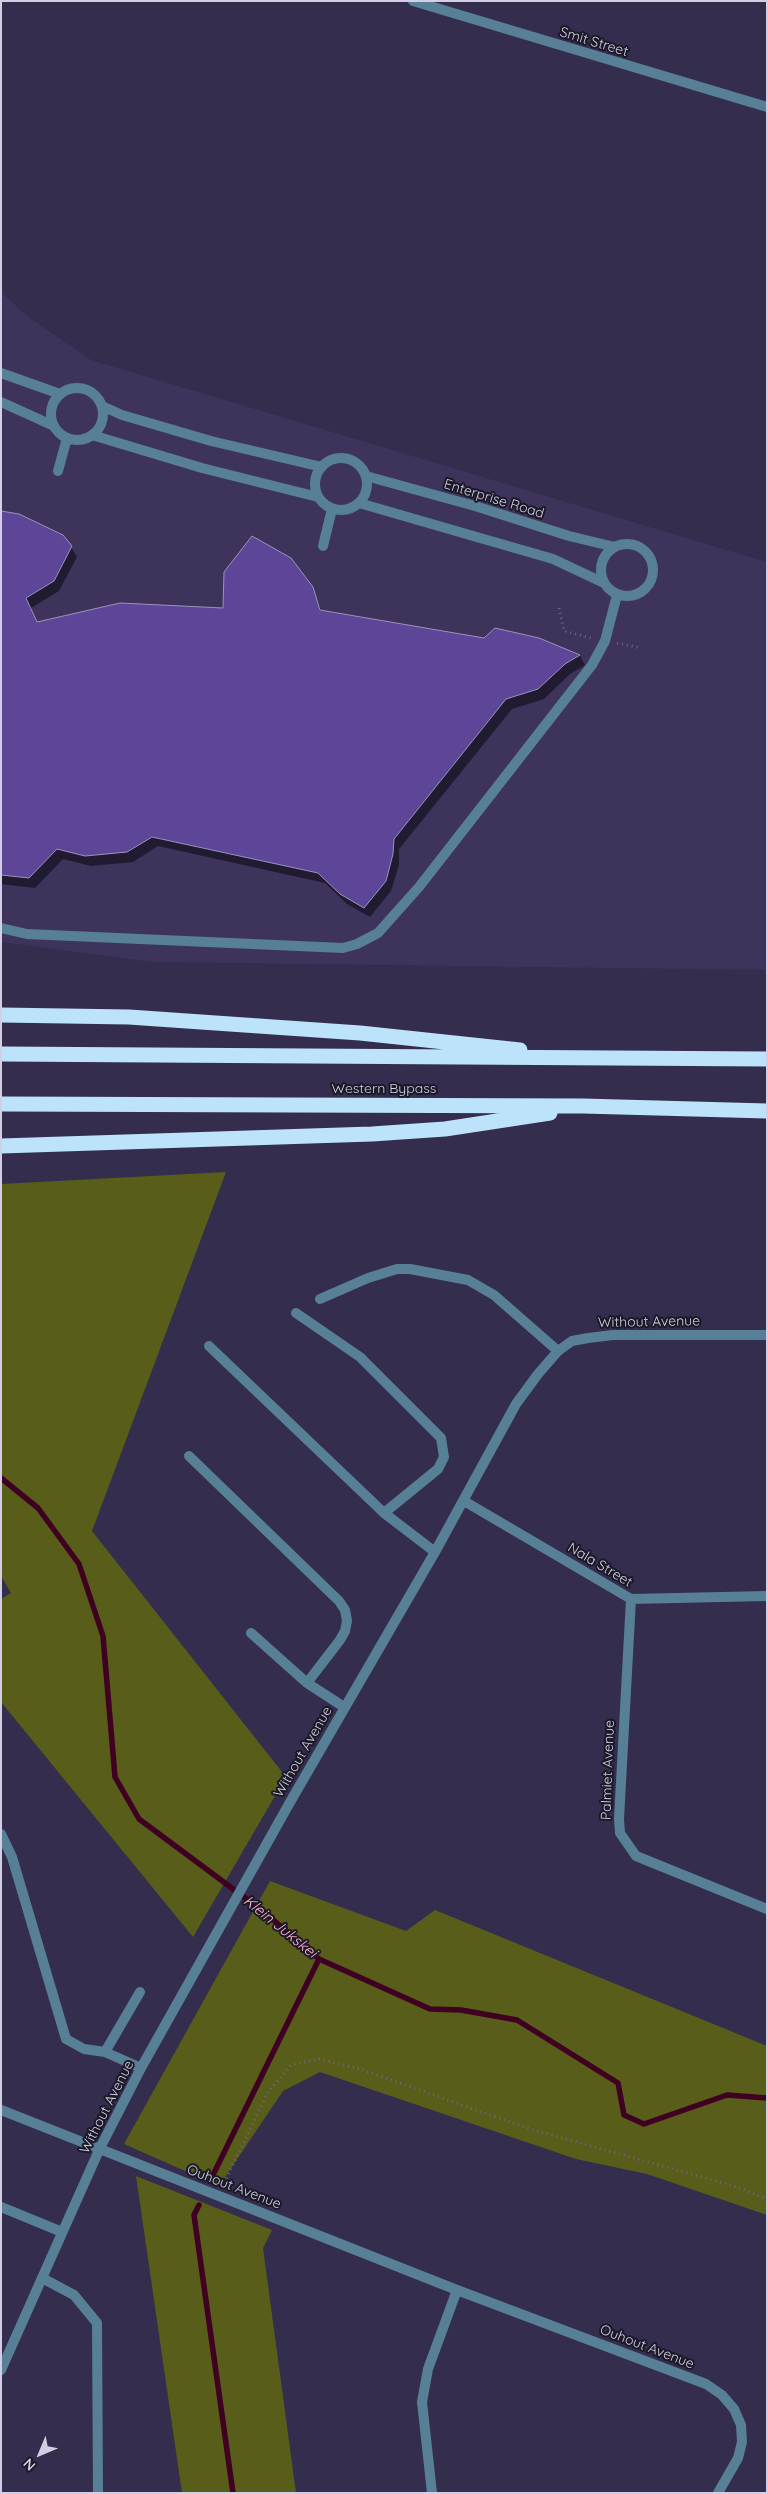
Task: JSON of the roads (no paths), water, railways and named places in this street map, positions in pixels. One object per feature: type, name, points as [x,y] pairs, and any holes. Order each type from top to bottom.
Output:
[{"type":"highway","points":[[1,1015],[128,1017],[351,1032],[606,1059]]},
{"type":"highway","points":[[1,1054],[767,1059]]},
{"type":"highway","name":"Western Bypass","points":[[1,1104],[583,1106],[767,1111]]},
{"type":"highway","points":[[1,1146],[372,1134],[445,1129],[508,1121],[583,1106]]},
{"type":"street","name":"Smit Street","points":[[413,1],[767,107]]},
{"type":"street","points":[[1,373],[60,394]]},
{"type":"street","points":[[92,435],[102,422],[102,406],[98,398],[84,389],[76,388],[60,394],[51,409],[54,426],[59,434],[67,438],[76,440],[92,435],[202,468],[318,497],[332,509],[349,509],[359,503],[366,492],[366,476],[356,463],[349,459],[332,460],[322,467],[315,479],[318,497]]},
{"type":"street","points":[[1,402],[54,426]]},
{"type":"street","points":[[102,406],[122,415],[210,441],[322,467]]},
{"type":"street","points":[[58,471],[67,438]]},
{"type":"street","name":"Enterprise Road","points":[[366,476],[475,506],[569,536],[616,547]]},
{"type":"street","points":[[359,503],[553,559],[604,583],[617,595],[626,596],[642,592],[652,578],[652,562],[642,549],[626,544],[616,547],[604,557],[601,565],[604,583]]},
{"type":"street","points":[[323,546],[332,509]]},
{"type":"street","points":[[1,928],[27,934],[343,948],[378,934],[419,887],[592,665],[604,641],[617,595]]},
{"type":"street","points":[[320,1299],[368,1278],[397,1269],[410,1269],[468,1280],[494,1295],[558,1351]]},
{"type":"street","points":[[296,1313],[360,1357],[441,1438],[444,1457],[438,1469],[384,1513]]},
{"type":"street","name":"Without Avenue","points":[[1,2370],[100,2148],[141,2068],[344,1708],[435,1552],[516,1404],[558,1351],[572,1341],[614,1334],[767,1335]]},
{"type":"street","points":[[209,1346],[384,1513],[435,1552]]},
{"type":"street","points":[[189,1456],[339,1600],[345,1610],[347,1621],[340,1640],[307,1683]]},
{"type":"street","name":"Nala Street","points":[[464,1500],[631,1599],[767,1596]]},
{"type":"street","name":"Palmiet Avenue","points":[[631,1599],[619,1819],[620,1833],[636,1856],[767,1909]]},
{"type":"street","points":[[251,1633],[307,1683],[344,1708]]},
{"type":"street","points":[[1,1834],[12,1857],[66,2039],[84,2049],[105,2052],[141,2068]]},
{"type":"street","points":[[105,2052],[140,1992]]},
{"type":"street","name":"Ouhout Avenue","points":[[1,2110],[458,2290],[706,2384],[722,2395],[734,2409],[742,2425],[742,2442],[738,2458],[718,2493]]},
{"type":"street","points":[[1,2207],[62,2232]]},
{"type":"street","points":[[42,2278],[74,2295],[97,2323],[98,2493]]},
{"type":"street","points":[[432,2493],[422,2402],[428,2369],[458,2290]]},
{"type":"waterway","name":"Klein Jukskei","points":[[1,1478],[38,1508],[79,1564],[103,1636],[115,1777],[139,1819],[264,1912],[319,1959],[430,2009],[461,2010],[517,2020],[618,2083],[624,2115],[644,2124],[727,2095],[767,2098]]},
{"type":"waterway","points":[[212,2177],[319,1959]]},
{"type":"waterway","points":[[199,2205],[194,2215],[233,2493]]}]
